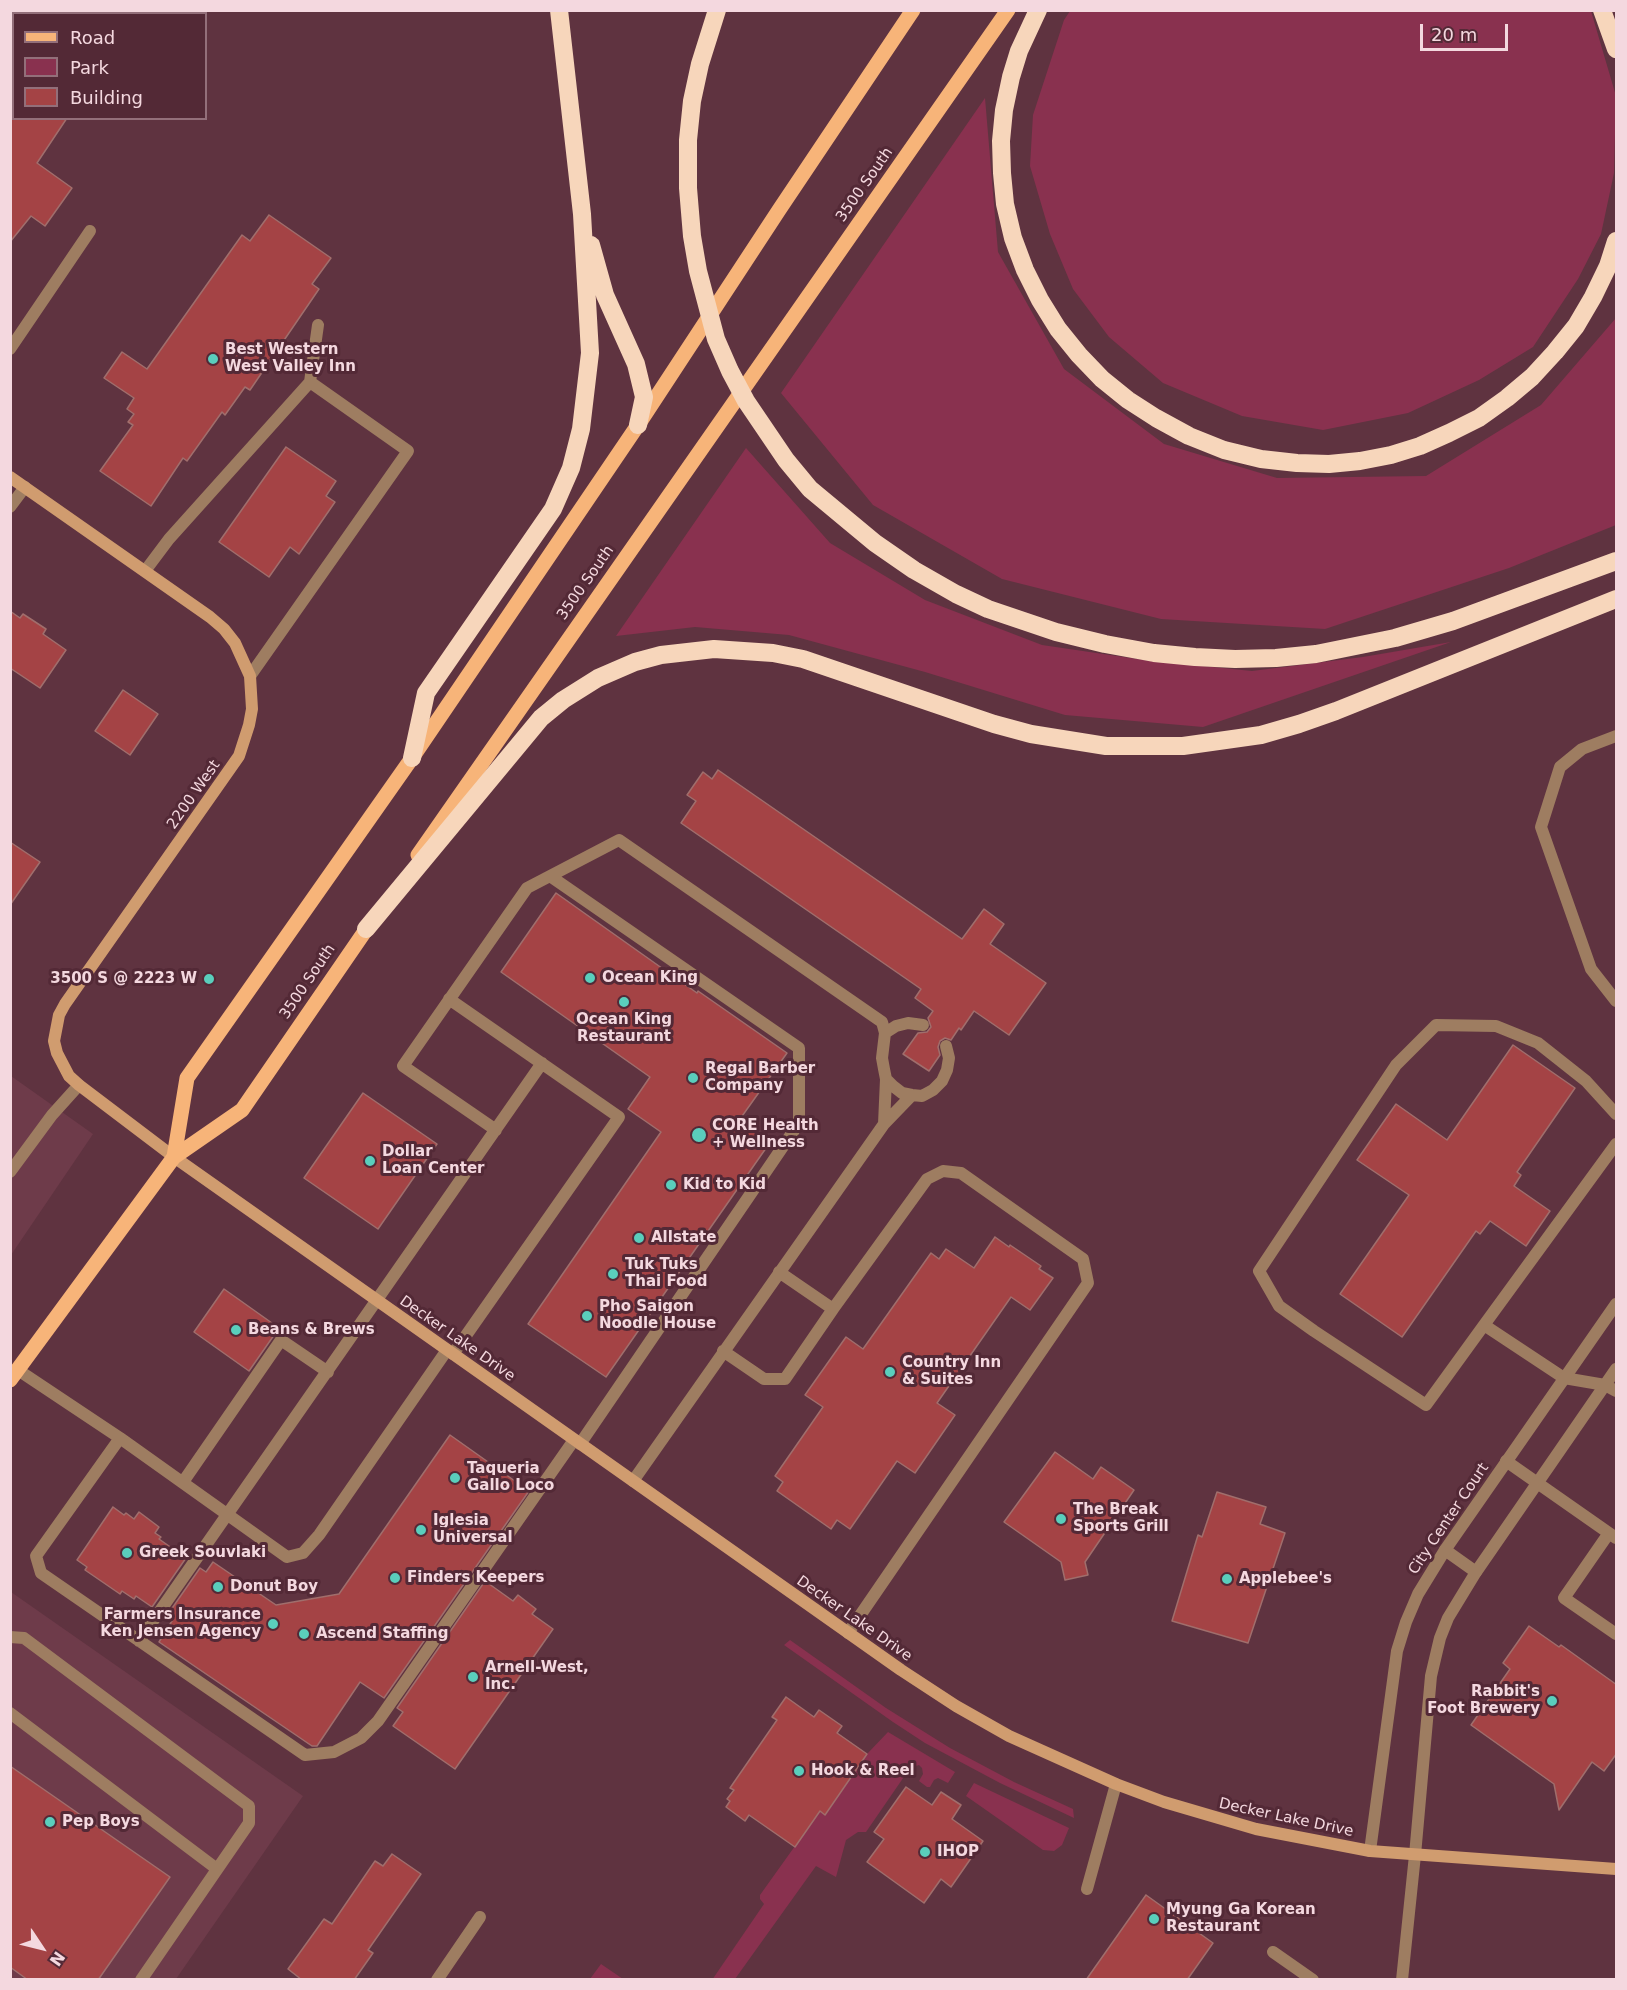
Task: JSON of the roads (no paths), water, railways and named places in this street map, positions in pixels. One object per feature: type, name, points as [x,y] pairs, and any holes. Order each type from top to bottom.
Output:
[{"type":"highway","points":[[412,758],[426,693],[554,509],[571,468],[580,429],[590,353],[582,214],[559,10]]},
{"type":"highway","points":[[717,10],[700,64],[692,102],[688,140],[688,188],[692,237],[698,271],[716,339],[746,401],[786,460],[810,489],[875,543],[914,570],[988,609],[1022,622],[1105,644],[1154,653],[1194,657],[1276,658],[1316,654],[1395,639],[1454,621],[1617,561]]},
{"type":"highway","points":[[1038,10],[1019,51],[1011,77],[1004,110],[1001,141],[1005,204],[1025,270],[1058,329],[1102,379],[1128,400],[1156,418],[1189,436],[1224,450],[1261,459],[1298,464],[1360,461],[1420,446],[1479,418],[1507,399],[1532,377],[1576,326],[1608,266],[1617,241]]},
{"type":"highway","points":[[1602,10],[1617,49]]},
{"type":"highway","points":[[582,214],[605,295],[636,364],[644,397],[638,425]]},
{"type":"highway","points":[[366,929],[541,718],[586,685],[611,672],[653,657],[714,649],[773,653],[802,659],[994,724],[1031,734],[1106,746],[1183,746],[1261,735],[1299,724],[1617,599]]},
{"type":"main road","name":"3500 South","points":[[174,1157],[187,1078],[412,758],[638,425],[914,10]]},
{"type":"main road","name":"3500 South","points":[[14,1375],[174,1157],[242,1110],[1008,10]]},
{"type":"street","points":[[10,349],[90,231]]},
{"type":"street","points":[[145,571],[169,539],[310,382],[318,325]]},
{"type":"street","points":[[250,676],[408,451],[310,382]]},
{"type":"street","name":"2200 West","points":[[10,477],[210,617],[235,643],[250,676],[252,709],[239,756],[64,1004],[59,1015],[54,1041],[65,1071],[79,1085],[174,1157]]},
{"type":"street","points":[[10,507],[25,487]]},
{"type":"street","points":[[1617,736],[1582,748],[1560,767],[1541,827],[1591,969],[1617,1001]]},
{"type":"street","points":[[496,1130],[403,1066],[527,888],[618,840],[882,1022],[885,1033],[882,1058],[886,1079],[884,1124]]},
{"type":"street","points":[[120,1438],[36,1556],[41,1573],[305,1755],[334,1752],[361,1738],[378,1721],[800,1123],[799,1048],[550,876]]},
{"type":"street","points":[[14,1375],[120,1438],[287,1557],[303,1553],[319,1535],[619,1117],[449,999]]},
{"type":"street","points":[[885,1033],[896,1026],[908,1023],[923,1025]]},
{"type":"street","points":[[1617,1114],[1586,1081],[1538,1043],[1496,1026],[1436,1025],[1396,1065],[1259,1271],[1279,1306],[1426,1405],[1617,1144]]},
{"type":"street","points":[[886,1079],[902,1093],[922,1095],[933,1090],[942,1081],[947,1070],[946,1046]]},
{"type":"street","points":[[139,1641],[542,1064]]},
{"type":"street","points":[[10,1172],[52,1115],[79,1085]]},
{"type":"street","points":[[633,1481],[884,1124],[912,1095]]},
{"type":"street","name":"Decker Lake Drive","points":[[174,1157],[901,1671],[1000,1731],[1116,1784],[1164,1802],[1256,1829],[1370,1851],[1617,1869]]},
{"type":"street","points":[[723,1351],[764,1379],[785,1379],[927,1179],[943,1171],[961,1173],[1083,1259],[1088,1283],[848,1633]]},
{"type":"street","points":[[779,1272],[833,1309]]},
{"type":"street","name":"City Center Court","points":[[1370,1851],[1397,1651],[1418,1594],[1444,1550],[1617,1304]]},
{"type":"street","points":[[1484,1325],[1564,1378],[1611,1388]]},
{"type":"street","points":[[183,1482],[281,1340],[328,1372]]},
{"type":"street","points":[[1402,1980],[1431,1676],[1440,1638],[1448,1618],[1476,1572],[1538,1483],[1611,1388],[1617,1369]]},
{"type":"street","points":[[1506,1461],[1613,1535],[1564,1598],[1617,1634]]},
{"type":"street","points":[[1444,1550],[1476,1572]]},
{"type":"street","points":[[10,1637],[24,1638],[249,1806],[249,1823],[141,1980]]},
{"type":"street","points":[[10,1713],[217,1869]]},
{"type":"street","points":[[1087,1889],[1116,1784]]},
{"type":"street","points":[[437,1980],[480,1917]]},
{"type":"street","points":[[1273,1952],[1313,1980]]},
{"type":"place","name":"Best Western West Valley Inn","points":[[213,359]]},
{"type":"place","name":"Ocean King","points":[[590,978]]},
{"type":"place","name":"3500 S @ 2223 W","points":[[209,979]]},
{"type":"place","name":"Ocean King Restaurant","points":[[624,1002]]},
{"type":"place","name":"Regal Barber Company","points":[[693,1078]]},
{"type":"place","name":"CORE Health + Wellness","points":[[699,1135]]},
{"type":"place","name":"Dollar Loan Center","points":[[370,1161]]},
{"type":"place","name":"Kid to Kid","points":[[671,1185]]},
{"type":"place","name":"Allstate","points":[[639,1238]]},
{"type":"place","name":"Tuk Tuks Thai Food","points":[[613,1274]]},
{"type":"place","name":"Pho Saigon Noodle House","points":[[587,1316]]},
{"type":"place","name":"Beans & Brews","points":[[236,1330]]},
{"type":"place","name":"Country Inn & Suites","points":[[890,1372]]},
{"type":"place","name":"Taqueria Gallo Loco","points":[[455,1478]]},
{"type":"place","name":"The Break Sports Grill","points":[[1061,1519]]},
{"type":"place","name":"Iglesia Universal","points":[[421,1530]]},
{"type":"place","name":"Greek Souvlaki","points":[[127,1553]]},
{"type":"place","name":"Finders Keepers","points":[[395,1578]]},
{"type":"place","name":"Applebee's","points":[[1227,1579]]},
{"type":"place","name":"Donut Boy","points":[[218,1587]]},
{"type":"place","name":"Farmers Insurance Ken Jensen Agency","points":[[273,1624]]},
{"type":"place","name":"Ascend Staffing","points":[[304,1634]]},
{"type":"place","name":"Arnell-West, Inc.","points":[[473,1677]]},
{"type":"place","name":"Rabbit's Foot Brewery","points":[[1552,1701]]},
{"type":"place","name":"Hook & Reel","points":[[799,1771]]},
{"type":"place","name":"Pep Boys","points":[[50,1822]]},
{"type":"place","name":"IHOP","points":[[925,1852]]},
{"type":"place","name":"Myung Ga Korean Restaurant","points":[[1154,1919]]}]
